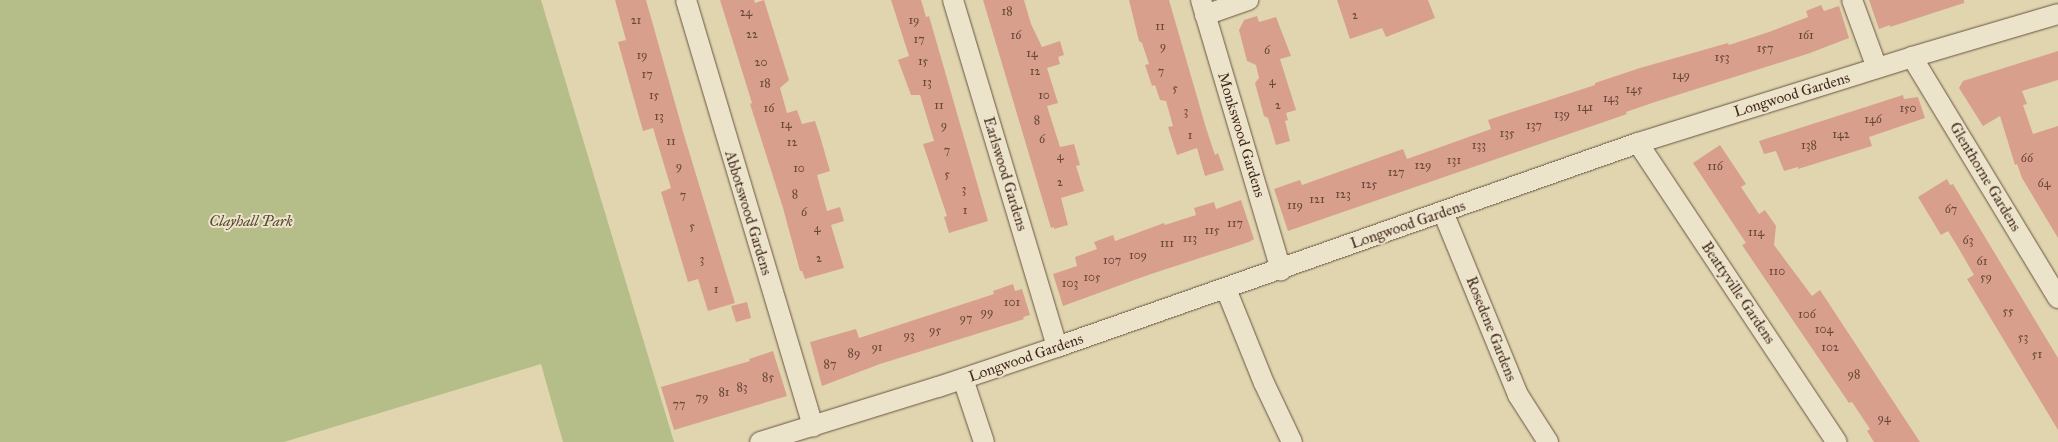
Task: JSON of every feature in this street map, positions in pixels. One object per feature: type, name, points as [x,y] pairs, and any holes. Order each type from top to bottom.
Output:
[{"type":"street","name":"Abbotswood Gardens","points":[[686,0],[820,424]]},
{"type":"street","name":"Earlswood Gardens","points":[[954,0],[1057,347]]},
{"type":"street","points":[[1203,7],[1248,0]]},
{"type":"street","points":[[1852,0],[1877,68]]},
{"type":"street","name":"Monkswood Gardens","points":[[1203,7],[1281,270]]},
{"type":"street","name":"Longwood Gardens","points":[[760,442],[938,387],[1057,347],[1281,270],[1638,143],[1912,56],[2058,14]]},
{"type":"street","name":"Glenthorne Gardens","points":[[1912,56],[2058,298]]},
{"type":"street","name":"Beattyville Gardens","points":[[1638,143],[1837,442]]},
{"type":"street","name":"Rosedene Gardens","points":[[1443,212],[1518,395],[1548,442]]},
{"type":"street","points":[[1226,289],[1264,383],[1292,442]]},
{"type":"street","points":[[963,379],[984,442]]},
{"type":"green space","name":"Clayhall Park","points":[[0,0],[541,0],[674,442],[563,442],[541,364],[284,442],[0,442]]},
{"type":"building","points":[[615,0],[646,0],[684,135],[735,303],[708,311],[698,279],[688,282],[661,192],[671,188],[653,128],[643,131],[618,42],[626,40]]},
{"type":"building","points":[[720,0],[754,0],[755,3],[764,0],[789,80],[780,88],[787,113],[797,110],[802,124],[815,121],[820,136],[830,171],[817,175],[827,211],[840,207],[844,221],[831,225],[844,268],[805,279],[802,271],[800,271],[783,208]]},
{"type":"building","points":[[891,0],[921,0],[926,17],[929,16],[988,221],[949,233],[944,217],[947,216],[923,144],[934,141],[920,95],[911,95],[898,60],[909,56]]},
{"type":"building","points":[[983,0],[1024,0],[1031,24],[1042,47],[1060,41],[1064,55],[1058,57],[1060,64],[1047,68],[1058,103],[1047,106],[1060,147],[1074,144],[1080,165],[1076,166],[1084,191],[1061,198],[1068,225],[1054,229],[1054,227],[1051,228]]},
{"type":"building","points":[[1129,0],[1169,0],[1206,128],[1215,155],[1218,153],[1224,170],[1205,176],[1197,148],[1177,155],[1168,127],[1173,126],[1166,101],[1160,100],[1155,85],[1152,86],[1145,65],[1149,64],[1142,43],[1139,41]]},
{"type":"building","points":[[1337,0],[1428,0],[1435,18],[1386,37],[1382,28],[1350,39]]},
{"type":"building","points":[[1869,0],[1964,0],[1964,3],[1879,29]]},
{"type":"building","points":[[1821,5],[1824,11],[1839,6],[1849,38],[1810,53],[1652,103],[1626,112],[1627,114],[1288,231],[1274,189],[1300,180],[1302,185],[1403,149],[1407,159],[1491,129],[1488,120],[1595,85],[1595,83],[1640,68],[1728,43],[1729,45],[1769,32],[1808,17],[1806,11]]},
{"type":"building","points":[[1257,16],[1259,22],[1276,17],[1291,56],[1280,59],[1296,110],[1286,113],[1288,120],[1285,121],[1290,141],[1276,145],[1268,118],[1264,116],[1255,83],[1259,78],[1256,65],[1247,61],[1239,30],[1244,20]]},
{"type":"building","points":[[2058,51],[2058,80],[2022,91],[2027,104],[2023,105],[2033,134],[2058,126],[2058,238],[2022,178],[2017,164],[2015,165],[2000,116],[1983,126],[1959,88],[1963,81]]},
{"type":"building","points":[[1903,95],[1904,99],[1918,97],[1925,118],[1869,137],[1872,146],[1798,169],[1798,167],[1784,171],[1776,151],[1764,154],[1759,141]]},
{"type":"building","points":[[1720,145],[1746,184],[1741,187],[1759,214],[1765,210],[1776,226],[1774,245],[1812,296],[1820,290],[1920,442],[1874,442],[1867,431],[1870,429],[1852,402],[1849,403],[1742,245],[1746,243],[1693,163]]},
{"type":"building","points":[[1947,179],[1950,185],[1953,184],[2058,358],[2058,430],[1967,279],[1974,275],[1959,249],[1948,231],[1941,235],[1918,197]]},
{"type":"building","points":[[1241,200],[1254,239],[1249,242],[1148,275],[1063,306],[1053,274],[1077,266],[1075,257],[1097,249],[1094,242],[1113,235],[1115,241],[1164,223],[1165,225],[1196,215],[1194,208],[1214,202],[1216,209]]},
{"type":"building","points":[[1013,284],[1015,291],[1022,289],[1030,315],[1023,317],[1024,319],[880,364],[822,386],[810,342],[856,329],[859,338],[994,294],[993,291]]},
{"type":"building","points":[[747,302],[751,318],[736,322],[731,306]]},
{"type":"building","points":[[773,351],[787,396],[674,430],[661,387],[750,361],[749,359]]}]
